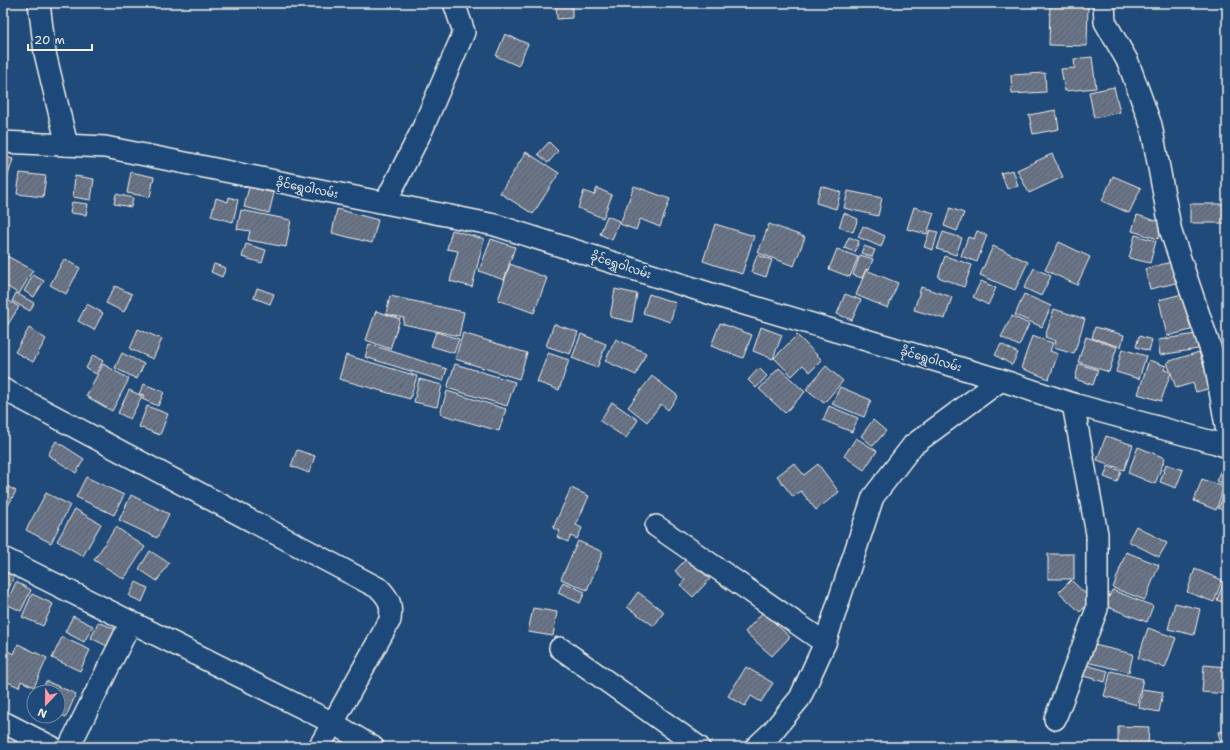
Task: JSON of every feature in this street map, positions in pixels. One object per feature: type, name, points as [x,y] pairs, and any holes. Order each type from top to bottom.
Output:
[{"type":"street","points":[[39,3],[45,53],[67,145]]},
{"type":"street","points":[[385,203],[422,130],[464,32],[454,3]]},
{"type":"street","points":[[1104,3],[1105,22],[1128,62],[1151,125],[1171,232],[1216,362],[1227,432]]},
{"type":"street","name":"ခိုင်ရွှေဝါလမ်း","points":[[3,142],[105,147],[495,225],[724,298],[1001,380],[1073,404],[1216,442],[1227,447]]},
{"type":"street","points":[[756,747],[772,732],[800,698],[824,644],[873,497],[913,445],[1001,380]]},
{"type":"street","points":[[3,389],[380,589],[388,598],[392,608],[390,620],[319,747]]},
{"type":"street","points":[[1055,719],[1097,609],[1097,534],[1073,404]]},
{"type":"street","points":[[656,526],[824,644]]},
{"type":"street","points":[[3,558],[333,723],[373,747]]},
{"type":"street","points":[[69,747],[131,622]]},
{"type":"street","points":[[560,648],[699,747]]},
{"type":"street","points":[[3,722],[52,747]]},
{"type":"building","points":[[556,3],[572,3],[572,18],[557,19]]},
{"type":"building","points":[[1050,3],[1088,3],[1087,46],[1049,45]]},
{"type":"building","points":[[505,34],[528,44],[518,66],[496,56]]},
{"type":"building","points":[[1092,57],[1096,88],[1065,91],[1061,69],[1075,68],[1074,59]]},
{"type":"building","points":[[1045,73],[1046,92],[1012,94],[1011,75]]},
{"type":"building","points":[[1114,87],[1120,112],[1094,118],[1089,92]]},
{"type":"building","points":[[1056,110],[1059,129],[1033,134],[1029,115]]},
{"type":"building","points":[[549,142],[558,151],[548,163],[538,154]]},
{"type":"building","points":[[526,152],[559,173],[533,214],[500,193]]},
{"type":"building","points":[[1052,154],[1063,177],[1029,193],[1017,170]]},
{"type":"building","points":[[3,156],[13,159],[5,185],[3,185]]},
{"type":"building","points":[[1013,170],[1018,186],[1007,189],[1001,173]]},
{"type":"building","points":[[131,172],[154,177],[150,197],[127,193]]},
{"type":"building","points":[[20,173],[46,176],[43,197],[17,194]]},
{"type":"building","points":[[75,176],[94,179],[91,200],[73,197]]},
{"type":"building","points":[[1113,176],[1141,188],[1129,213],[1102,201]]},
{"type":"building","points":[[634,186],[670,199],[660,227],[640,219],[636,230],[620,224]]},
{"type":"building","points":[[821,186],[841,192],[836,209],[816,203]]},
{"type":"building","points":[[249,187],[274,193],[269,213],[244,207]]},
{"type":"building","points":[[597,188],[612,195],[603,218],[578,208],[584,191],[594,195]]},
{"type":"building","points":[[848,191],[882,198],[878,216],[844,208]]},
{"type":"building","points":[[116,194],[133,198],[131,207],[114,204]]},
{"type":"building","points":[[229,197],[238,200],[233,222],[211,216],[216,198],[228,202]]},
{"type":"building","points":[[72,202],[88,204],[86,215],[70,213]]},
{"type":"building","points":[[1190,204],[1227,204],[1227,223],[1190,223]]},
{"type":"building","points":[[914,207],[934,213],[927,234],[907,229]]},
{"type":"building","points":[[950,208],[964,213],[957,231],[944,226]]},
{"type":"building","points":[[337,209],[378,220],[372,243],[332,233]]},
{"type":"building","points":[[241,210],[291,220],[286,247],[248,240],[250,231],[237,229]]},
{"type":"building","points":[[844,213],[858,219],[853,232],[839,227]]},
{"type":"building","points":[[1137,215],[1163,223],[1158,239],[1132,231]]},
{"type":"building","points":[[607,216],[619,221],[612,240],[600,234]]},
{"type":"building","points":[[715,224],[754,236],[742,274],[703,261]]},
{"type":"building","points":[[769,224],[805,237],[794,266],[758,253]]},
{"type":"building","points":[[863,226],[885,236],[881,247],[858,237]]},
{"type":"building","points":[[452,230],[484,239],[472,287],[450,281],[458,251],[447,249]]},
{"type":"building","points":[[930,230],[938,232],[933,250],[924,247]]},
{"type":"building","points":[[977,231],[987,235],[977,262],[961,256],[968,237],[974,239]]},
{"type":"building","points":[[943,232],[962,238],[956,255],[937,249]]},
{"type":"building","points":[[1135,235],[1156,241],[1150,263],[1129,258]]},
{"type":"building","points":[[849,237],[859,241],[855,252],[844,248]]},
{"type":"building","points":[[491,239],[515,247],[504,280],[479,271]]},
{"type":"building","points":[[1059,242],[1090,257],[1077,285],[1045,270]]},
{"type":"building","points":[[246,244],[266,250],[262,263],[242,257]]},
{"type":"building","points":[[864,246],[875,250],[872,257],[861,253]]},
{"type":"building","points":[[993,246],[1028,262],[1015,290],[980,275]]},
{"type":"building","points":[[837,249],[858,257],[850,277],[829,269]]},
{"type":"building","points":[[3,254],[33,270],[19,294],[3,284]]},
{"type":"building","points":[[757,255],[772,260],[766,277],[751,272]]},
{"type":"building","points":[[860,255],[873,259],[869,270],[866,269],[862,278],[853,275]]},
{"type":"building","points":[[945,256],[972,265],[964,287],[938,277]]},
{"type":"building","points":[[64,259],[80,268],[66,294],[50,285]]},
{"type":"building","points":[[1171,262],[1176,283],[1150,289],[1145,269]]},
{"type":"building","points":[[214,264],[226,268],[222,277],[211,272]]},
{"type":"building","points":[[510,264],[547,278],[534,313],[498,300]]},
{"type":"building","points":[[1034,268],[1051,276],[1041,296],[1024,288]]},
{"type":"building","points":[[866,270],[898,283],[888,308],[856,295]]},
{"type":"building","points":[[33,275],[44,281],[34,297],[24,291]]},
{"type":"building","points":[[981,281],[996,288],[988,305],[973,297]]},
{"type":"building","points":[[115,286],[132,294],[124,312],[106,303]]},
{"type":"building","points":[[921,287],[952,297],[945,319],[914,310]]},
{"type":"building","points":[[257,288],[274,294],[270,304],[254,298]]},
{"type":"building","points":[[615,289],[637,294],[632,322],[610,317]]},
{"type":"building","points":[[16,293],[34,303],[30,311],[12,301]]},
{"type":"building","points":[[649,294],[676,303],[670,322],[643,313]]},
{"type":"building","points":[[845,294],[861,300],[852,320],[837,314]]},
{"type":"building","points":[[1024,294],[1051,306],[1042,327],[1015,315]]},
{"type":"building","points":[[1182,294],[1191,330],[1167,336],[1159,300]]},
{"type":"building","points":[[390,296],[464,312],[459,336],[403,324],[404,318],[386,314]]},
{"type":"building","points":[[3,297],[19,307],[5,329],[3,328]]},
{"type":"building","points":[[87,304],[103,313],[94,330],[78,321]]},
{"type":"building","points":[[1054,309],[1085,319],[1074,354],[1054,348],[1056,341],[1045,337]]},
{"type":"building","points":[[376,311],[400,319],[390,349],[366,340]]},
{"type":"building","points":[[1012,316],[1029,324],[1019,346],[1001,337]]},
{"type":"building","points":[[720,323],[752,335],[743,358],[711,346]]},
{"type":"building","points":[[554,324],[578,332],[570,354],[546,346]]},
{"type":"building","points":[[761,327],[782,335],[773,359],[753,351]]},
{"type":"building","points":[[1095,327],[1124,335],[1121,347],[1092,338]]},
{"type":"building","points":[[29,328],[46,339],[33,362],[15,352]]},
{"type":"building","points":[[138,329],[162,339],[153,359],[130,349]]},
{"type":"building","points":[[436,332],[459,339],[454,353],[431,346]]},
{"type":"building","points":[[463,333],[527,353],[519,379],[455,359]]},
{"type":"building","points":[[581,334],[606,344],[597,368],[572,358]]},
{"type":"building","points":[[1196,334],[1198,349],[1160,355],[1158,340]]},
{"type":"building","points":[[797,335],[822,360],[810,372],[803,365],[792,376],[774,358]]},
{"type":"building","points":[[1032,336],[1053,343],[1050,351],[1058,354],[1049,379],[1021,368]]},
{"type":"building","points":[[1139,336],[1152,340],[1149,351],[1136,347]]},
{"type":"building","points":[[1086,337],[1117,347],[1109,372],[1078,362]]},
{"type":"building","points":[[616,339],[646,353],[636,375],[605,361]]},
{"type":"building","points":[[369,344],[447,369],[443,381],[365,357]]},
{"type":"building","points":[[1001,344],[1018,353],[1012,365],[995,355]]},
{"type":"building","points":[[1122,349],[1146,356],[1139,379],[1116,372]]},
{"type":"building","points":[[1199,352],[1211,388],[1196,392],[1193,383],[1176,388],[1167,362]]},
{"type":"building","points":[[122,353],[144,364],[137,379],[115,368]]},
{"type":"building","points":[[548,353],[569,360],[559,390],[537,382]]},
{"type":"building","points":[[93,355],[103,361],[96,374],[86,368]]},
{"type":"building","points":[[346,355],[417,376],[410,399],[339,379]]},
{"type":"building","points":[[1149,360],[1166,366],[1164,370],[1171,372],[1161,401],[1138,394]]},
{"type":"building","points":[[103,364],[129,379],[112,411],[86,396]]},
{"type":"building","points":[[455,364],[515,382],[507,406],[447,388]]},
{"type":"building","points":[[1079,364],[1098,370],[1093,385],[1075,379]]},
{"type":"building","points":[[826,366],[843,381],[824,403],[806,389]]},
{"type":"building","points":[[759,368],[767,376],[756,388],[748,380]]},
{"type":"building","points":[[779,368],[805,392],[785,413],[759,389]]},
{"type":"building","points":[[652,376],[678,396],[668,410],[661,404],[647,422],[628,407]]},
{"type":"building","points":[[419,379],[442,385],[437,407],[414,402]]},
{"type":"building","points":[[144,384],[164,392],[158,406],[142,399],[144,395],[139,394]]},
{"type":"building","points":[[840,387],[871,400],[864,417],[832,404]]},
{"type":"building","points":[[129,390],[142,396],[130,419],[118,413]]},
{"type":"building","points":[[447,391],[506,409],[499,431],[440,414]]},
{"type":"building","points":[[612,402],[638,420],[626,438],[600,421]]},
{"type":"building","points":[[147,406],[168,414],[160,435],[139,427]]},
{"type":"building","points":[[829,406],[858,418],[852,432],[823,420]]},
{"type":"building","points":[[873,420],[886,431],[873,446],[861,436]]},
{"type":"building","points":[[1106,436],[1133,445],[1124,470],[1097,460]]},
{"type":"building","points":[[856,438],[877,451],[864,470],[844,456]]},
{"type":"building","points":[[56,441],[84,459],[76,473],[48,455]]},
{"type":"building","points":[[1138,447],[1165,458],[1155,484],[1128,473]]},
{"type":"building","points":[[297,450],[315,456],[309,473],[291,466]]},
{"type":"building","points":[[794,463],[804,475],[818,464],[839,492],[816,510],[801,491],[793,497],[777,476]]},
{"type":"building","points":[[1224,463],[1227,464],[1227,485],[1216,481]]},
{"type":"building","points":[[1166,464],[1183,470],[1176,488],[1160,482]]},
{"type":"building","points":[[1108,466],[1121,471],[1117,482],[1104,477]]},
{"type":"building","points":[[86,477],[124,495],[114,515],[76,497]]},
{"type":"building","points":[[1202,479],[1224,487],[1216,510],[1194,501]]},
{"type":"building","points":[[3,484],[16,491],[3,515]]},
{"type":"building","points":[[571,488],[589,496],[576,525],[582,528],[577,539],[571,536],[568,542],[557,537],[560,531],[553,528]]},
{"type":"building","points":[[1227,490],[1227,512],[1218,508]]},
{"type":"building","points":[[46,493],[70,505],[51,543],[26,530]]},
{"type":"building","points":[[131,495],[169,514],[157,538],[119,520]]},
{"type":"building","points":[[75,509],[101,524],[83,556],[57,541]]},
{"type":"building","points":[[1136,526],[1167,543],[1159,557],[1128,541]]},
{"type":"building","points":[[116,527],[145,547],[124,579],[94,560]]},
{"type":"building","points":[[578,541],[603,552],[587,590],[561,579]]},
{"type":"building","points":[[150,551],[169,563],[157,581],[139,569]]},
{"type":"building","points":[[1126,552],[1159,565],[1145,600],[1113,588]]},
{"type":"building","points":[[1048,554],[1074,554],[1074,579],[1048,579]]},
{"type":"building","points":[[687,558],[710,579],[693,597],[680,585],[685,580],[675,571]]},
{"type":"building","points":[[3,564],[17,570],[3,602]]},
{"type":"building","points":[[1195,569],[1222,580],[1214,602],[1187,592]]},
{"type":"building","points":[[1071,580],[1092,600],[1080,612],[1059,592]]},
{"type":"building","points":[[16,582],[31,590],[21,611],[6,604]]},
{"type":"building","points":[[136,582],[148,588],[142,602],[129,596]]},
{"type":"building","points":[[563,582],[585,592],[580,603],[558,593]]},
{"type":"building","points":[[1224,582],[1227,583],[1227,604],[1217,600]]},
{"type":"building","points":[[1112,590],[1153,606],[1147,622],[1105,606]]},
{"type":"building","points":[[638,592],[664,612],[654,626],[627,607]]},
{"type":"building","points":[[32,594],[53,604],[43,626],[22,617]]},
{"type":"building","points":[[1175,603],[1200,609],[1194,635],[1168,629]]},
{"type":"building","points":[[533,608],[557,612],[553,636],[528,632]]},
{"type":"building","points":[[763,612],[790,637],[772,656],[745,632]]},
{"type":"building","points":[[73,616],[93,626],[84,642],[65,632]]},
{"type":"building","points":[[98,622],[115,629],[107,646],[91,638]]},
{"type":"building","points":[[1148,628],[1176,638],[1165,668],[1138,658]]},
{"type":"building","points":[[62,637],[90,650],[80,671],[52,658]]},
{"type":"building","points":[[18,644],[47,658],[35,684],[28,684],[21,681],[19,687],[3,680],[3,655],[5,650],[14,654]]},
{"type":"building","points":[[1090,644],[1133,654],[1129,672],[1086,662]]},
{"type":"building","points":[[1079,663],[1108,671],[1105,682],[1076,674]]},
{"type":"building","points":[[1204,665],[1227,667],[1227,694],[1202,692]]},
{"type":"building","points":[[746,667],[773,683],[761,702],[751,696],[745,706],[728,696]]},
{"type":"building","points":[[1111,671],[1143,679],[1137,705],[1104,696]]},
{"type":"building","points":[[46,681],[53,684],[45,684]]},
{"type":"building","points":[[1142,689],[1163,692],[1159,712],[1139,708]]},
{"type":"building","points":[[66,690],[76,694],[66,717]]},
{"type":"building","points":[[1118,726],[1149,727],[1148,747],[1118,747]]},
{"type":"building","points":[[1227,730],[1227,747],[1222,747],[1218,732]]}]
